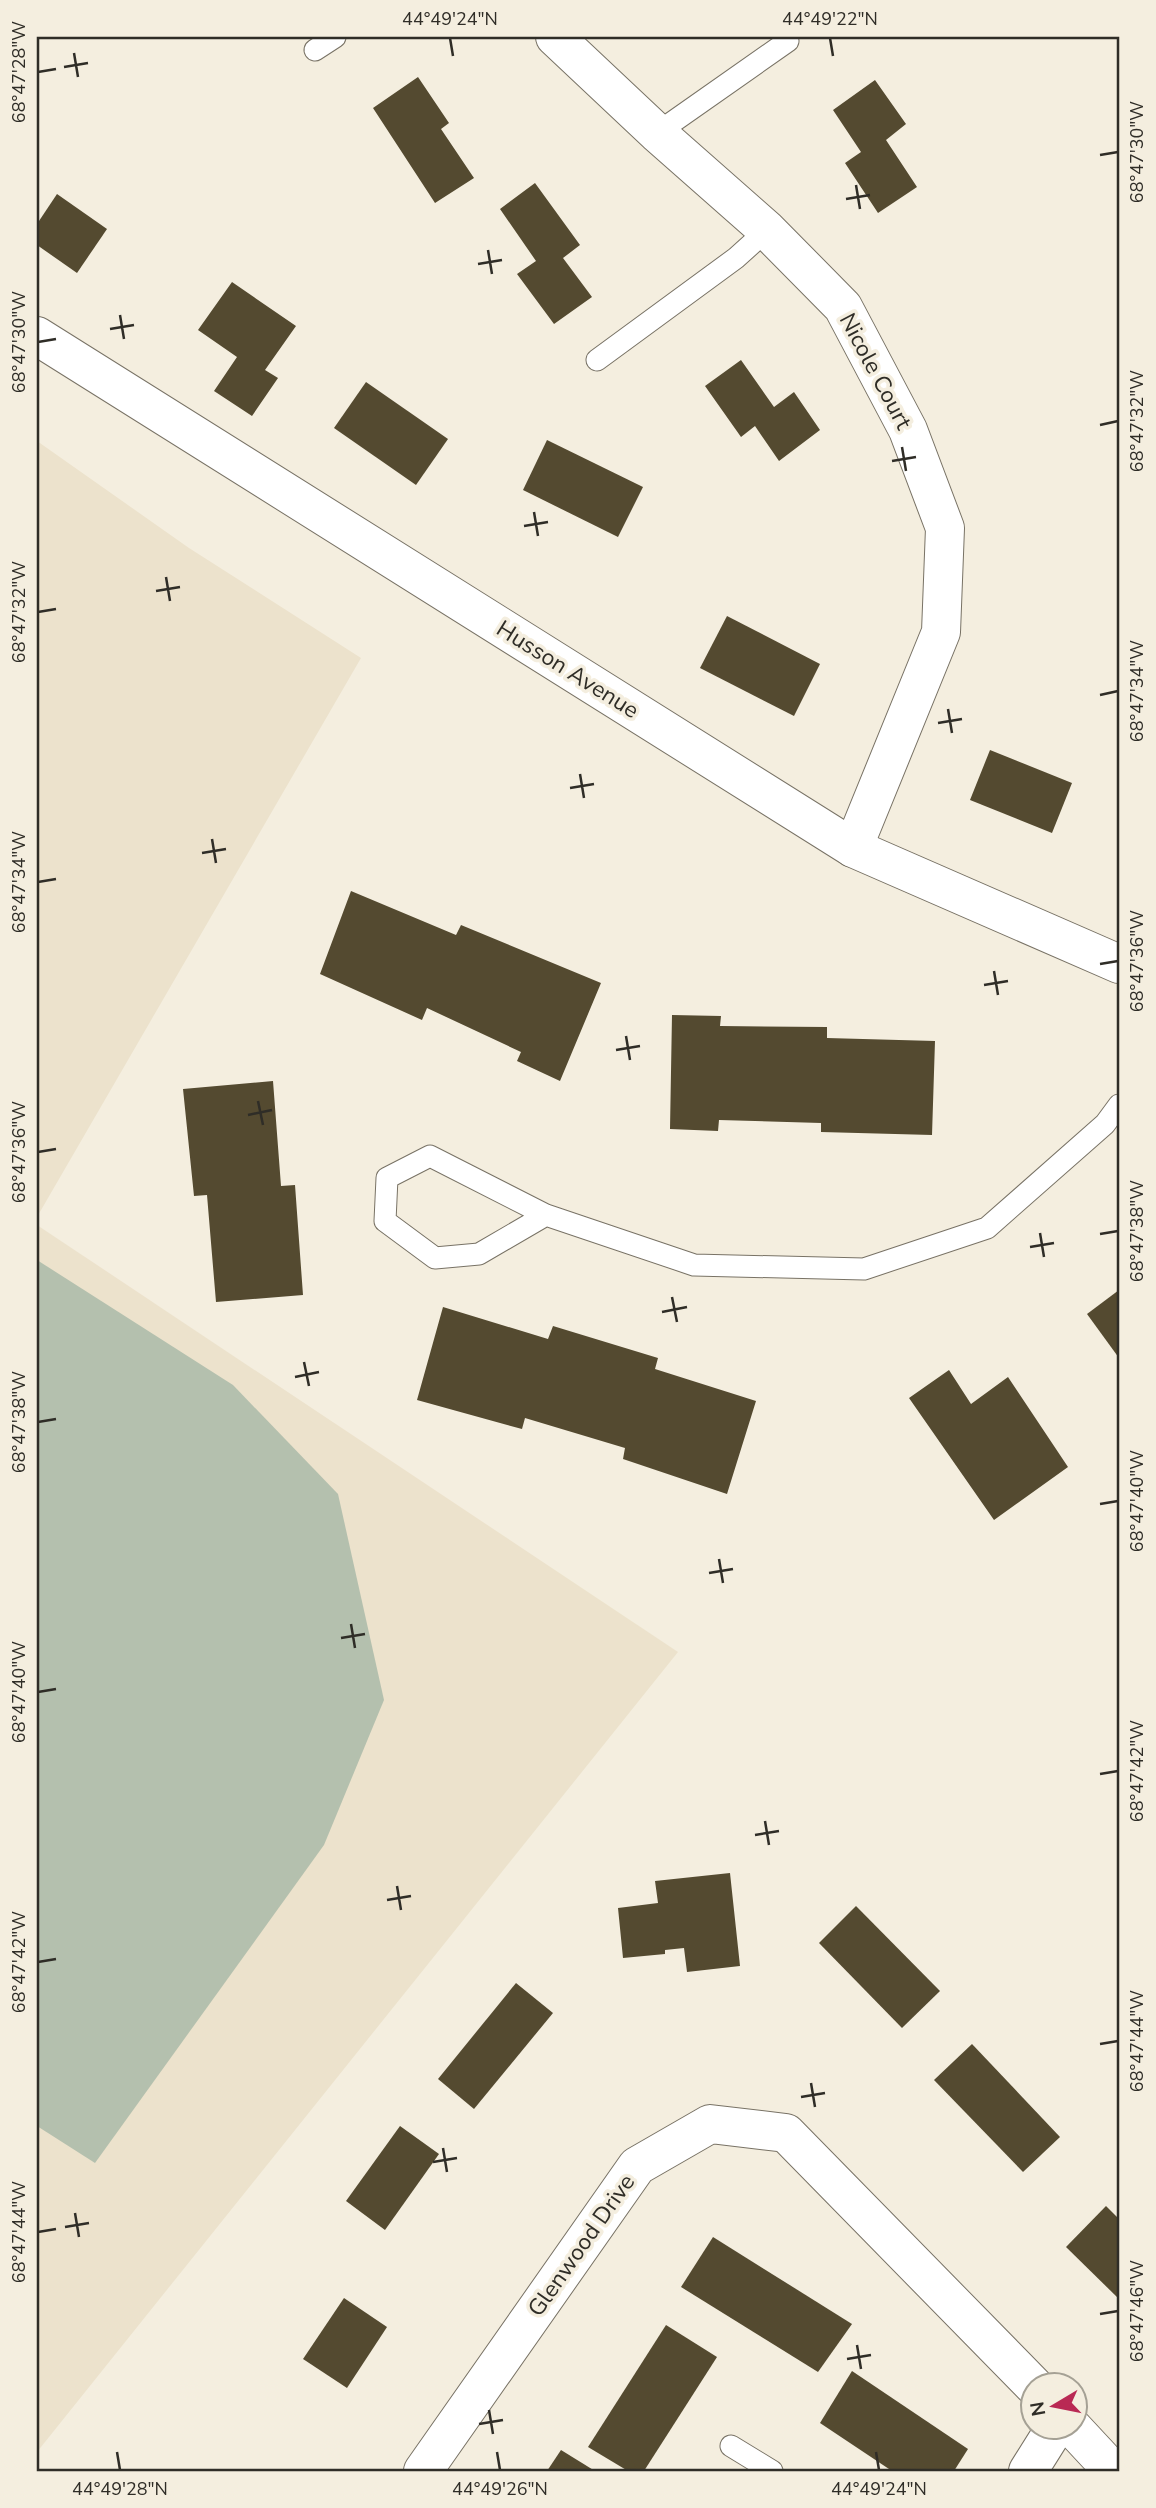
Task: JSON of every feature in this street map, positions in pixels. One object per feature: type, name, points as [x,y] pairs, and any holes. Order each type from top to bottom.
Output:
[{"type":"street","name":"Nicole Court","points":[[555,37],[657,133],[767,230],[843,307],[908,430],[944,528],[941,632],[853,848]]},
{"type":"street","name":"Husson Avenue","points":[[37,336],[853,848],[1119,964]]},
{"type":"street","name":"Glenwood Drive","points":[[423,2471],[636,2166],[710,2124],[786,2133],[1020,2372]]},
{"type":"street","points":[[1028,2471],[1046,2442]]},
{"type":"street","points":[[1087,2442],[1113,2471]]},
{"type":"lane","points":[[315,50],[335,37]]},
{"type":"lane","points":[[657,133],[788,41]]},
{"type":"lane","points":[[597,360],[737,258],[767,230]]},
{"type":"lane","points":[[546,1215],[479,1254],[435,1258],[385,1221],[387,1178],[430,1156],[546,1215],[694,1265],[864,1269],[987,1228],[1105,1124],[1119,1105]]},
{"type":"lane","points":[[731,2446],[772,2471]]},
{"type":"shaded area","points":[[37,441],[189,548],[361,658],[37,1217]]},
{"type":"shaded area","points":[[37,1225],[678,1652],[37,2452]]},
{"type":"green space","points":[[37,1260],[233,1385],[338,1494],[384,1700],[324,1845],[95,2163],[37,2126]]},
{"type":"building","points":[[418,77],[449,123],[441,129],[474,178],[435,203],[373,108]]},
{"type":"building","points":[[875,80],[906,124],[886,140],[917,187],[878,213],[845,163],[861,152],[833,110]]},
{"type":"building","points":[[535,183],[580,245],[563,258],[592,297],[554,324],[517,274],[536,261],[500,209]]},
{"type":"building","points":[[57,194],[107,229],[77,273],[37,245],[37,224]]},
{"type":"building","points":[[232,282],[296,326],[265,370],[278,378],[252,416],[214,391],[237,357],[198,330]]},
{"type":"building","points":[[741,360],[774,407],[794,392],[820,430],[779,461],[755,426],[741,437],[705,386]]},
{"type":"building","points":[[366,382],[448,439],[416,485],[334,428]]},
{"type":"building","points":[[547,440],[643,487],[618,537],[523,490]]},
{"type":"building","points":[[727,616],[820,664],[794,716],[700,668]]},
{"type":"building","points":[[990,750],[1072,783],[1052,833],[970,800]]},
{"type":"building","points":[[351,891],[456,935],[461,925],[601,983],[560,1081],[517,1061],[521,1052],[427,1008],[422,1020],[320,974]]},
{"type":"building","points":[[672,1015],[721,1016],[720,1026],[827,1027],[827,1038],[935,1041],[932,1135],[821,1132],[821,1123],[719,1120],[718,1131],[670,1129]]},
{"type":"building","points":[[273,1081],[281,1186],[295,1185],[303,1295],[216,1302],[207,1195],[194,1196],[183,1089]]},
{"type":"building","points":[[1119,1290],[1119,1358],[1087,1314]]},
{"type":"building","points":[[443,1307],[548,1339],[553,1326],[658,1358],[655,1369],[756,1401],[727,1494],[623,1459],[625,1448],[525,1418],[522,1429],[417,1400]]},
{"type":"building","points":[[949,1370],[971,1404],[1008,1377],[1068,1467],[994,1520],[909,1398]]},
{"type":"building","points":[[730,1873],[740,1966],[687,1972],[684,1948],[665,1950],[665,1954],[623,1958],[618,1908],[658,1903],[655,1881]]},
{"type":"building","points":[[856,1906],[940,1991],[902,2028],[819,1943]]},
{"type":"building","points":[[516,1983],[553,2013],[474,2109],[438,2079]]},
{"type":"building","points":[[972,2044],[1060,2137],[1023,2172],[934,2080]]},
{"type":"building","points":[[400,2126],[439,2154],[385,2230],[346,2201]]},
{"type":"building","points":[[1106,2206],[1119,2219],[1119,2299],[1066,2247]]},
{"type":"building","points":[[713,2237],[852,2324],[818,2372],[681,2287]]},
{"type":"building","points":[[344,2298],[387,2327],[347,2388],[303,2359]]},
{"type":"building","points":[[666,2325],[717,2357],[644,2471],[628,2471],[588,2447]]},
{"type":"building","points":[[852,2371],[968,2449],[954,2471],[892,2471],[820,2423]]},
{"type":"building","points":[[561,2450],[595,2471],[547,2471]]}]
